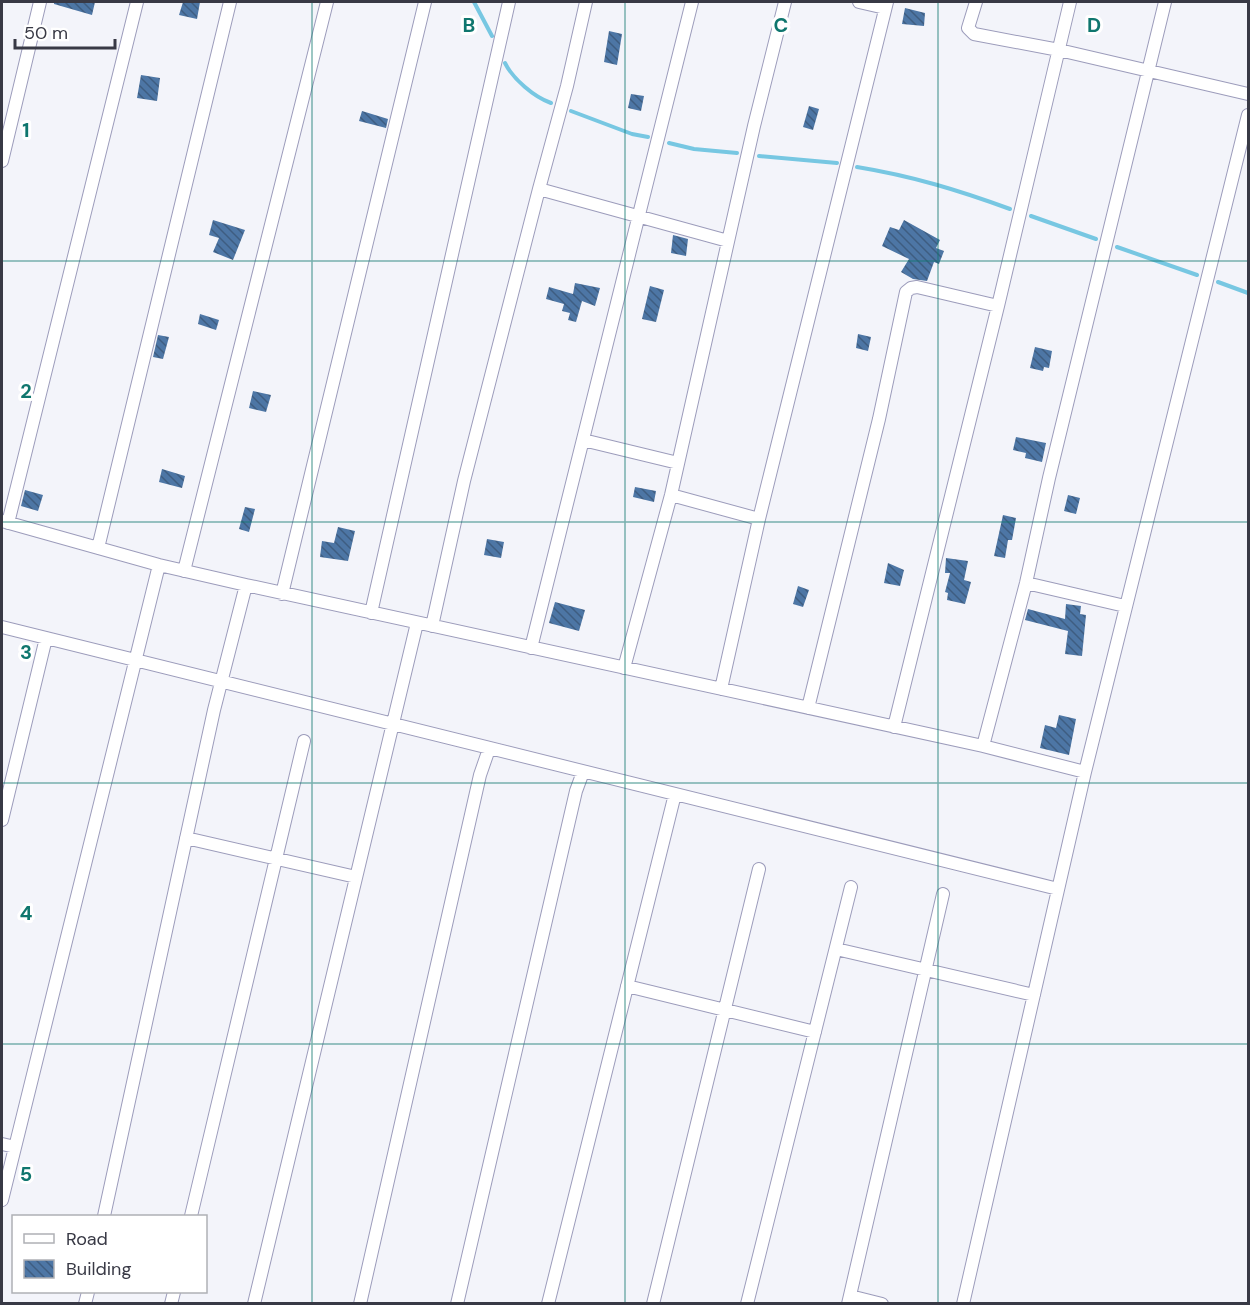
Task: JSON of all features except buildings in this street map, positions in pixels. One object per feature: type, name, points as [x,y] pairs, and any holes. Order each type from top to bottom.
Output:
[{"type":"street","points":[[2,161],[40,2]]},
{"type":"street","points":[[137,2],[5,522],[159,565],[282,594],[983,746],[1085,772]]},
{"type":"street","points":[[98,548],[230,2]]},
{"type":"street","points":[[184,571],[327,2]]},
{"type":"street","points":[[282,594],[425,2]]},
{"type":"street","points":[[371,613],[509,2]]},
{"type":"street","points":[[432,626],[464,481],[538,189],[567,86],[586,2]]},
{"type":"street","points":[[531,648],[692,2]]},
{"type":"street","points":[[624,668],[678,463],[754,126],[785,2]]},
{"type":"street","points":[[721,689],[759,519],[886,5],[859,2]]},
{"type":"street","points":[[976,2],[969,28],[974,34],[1059,50],[1248,94]]},
{"type":"street","points":[[894,727],[1070,2]]},
{"type":"street","points":[[983,746],[1026,583],[1049,478],[1165,2]]},
{"type":"street","points":[[963,1304],[1085,772],[1248,115]]},
{"type":"street","points":[[538,189],[728,241]]},
{"type":"street","points":[[808,708],[879,418],[906,292],[917,287],[998,306]]},
{"type":"street","points":[[583,440],[678,463]]},
{"type":"street","points":[[670,495],[759,519]]},
{"type":"street","points":[[2,1200],[159,565]]},
{"type":"street","points":[[1026,583],[1125,606]]},
{"type":"street","points":[[104,1215],[186,838],[246,585]]},
{"type":"street","points":[[254,1304],[417,623]]},
{"type":"street","points":[[2,627],[1058,889]]},
{"type":"street","points":[[2,820],[45,638]]},
{"type":"street","points":[[191,1215],[304,741]]},
{"type":"street","points":[[360,1304],[480,775],[489,749]]},
{"type":"street","points":[[457,1304],[576,791],[583,772]]},
{"type":"street","points":[[549,1304],[675,794]]},
{"type":"street","points":[[186,838],[356,877]]},
{"type":"street","points":[[653,1304],[759,869]]},
{"type":"street","points":[[747,1304],[851,887]]},
{"type":"street","points":[[882,1304],[849,1300],[943,894]]},
{"type":"street","points":[[836,949],[1034,995]]},
{"type":"street","points":[[627,986],[815,1032]]},
{"type":"street","points":[[2,1144],[15,1147]]},
{"type":"waterway","points":[[474,2],[492,36]]},
{"type":"waterway","points":[[505,63],[525,87],[551,103]]},
{"type":"waterway","points":[[571,111],[632,134],[648,137]]},
{"type":"waterway","points":[[669,143],[694,149],[737,153]]},
{"type":"waterway","points":[[759,156],[837,163]]},
{"type":"waterway","points":[[857,167],[935,184],[1010,209]]},
{"type":"waterway","points":[[1031,216],[1096,239]]},
{"type":"waterway","points":[[1117,247],[1197,275]]},
{"type":"waterway","points":[[1218,282],[1248,293]]}]
